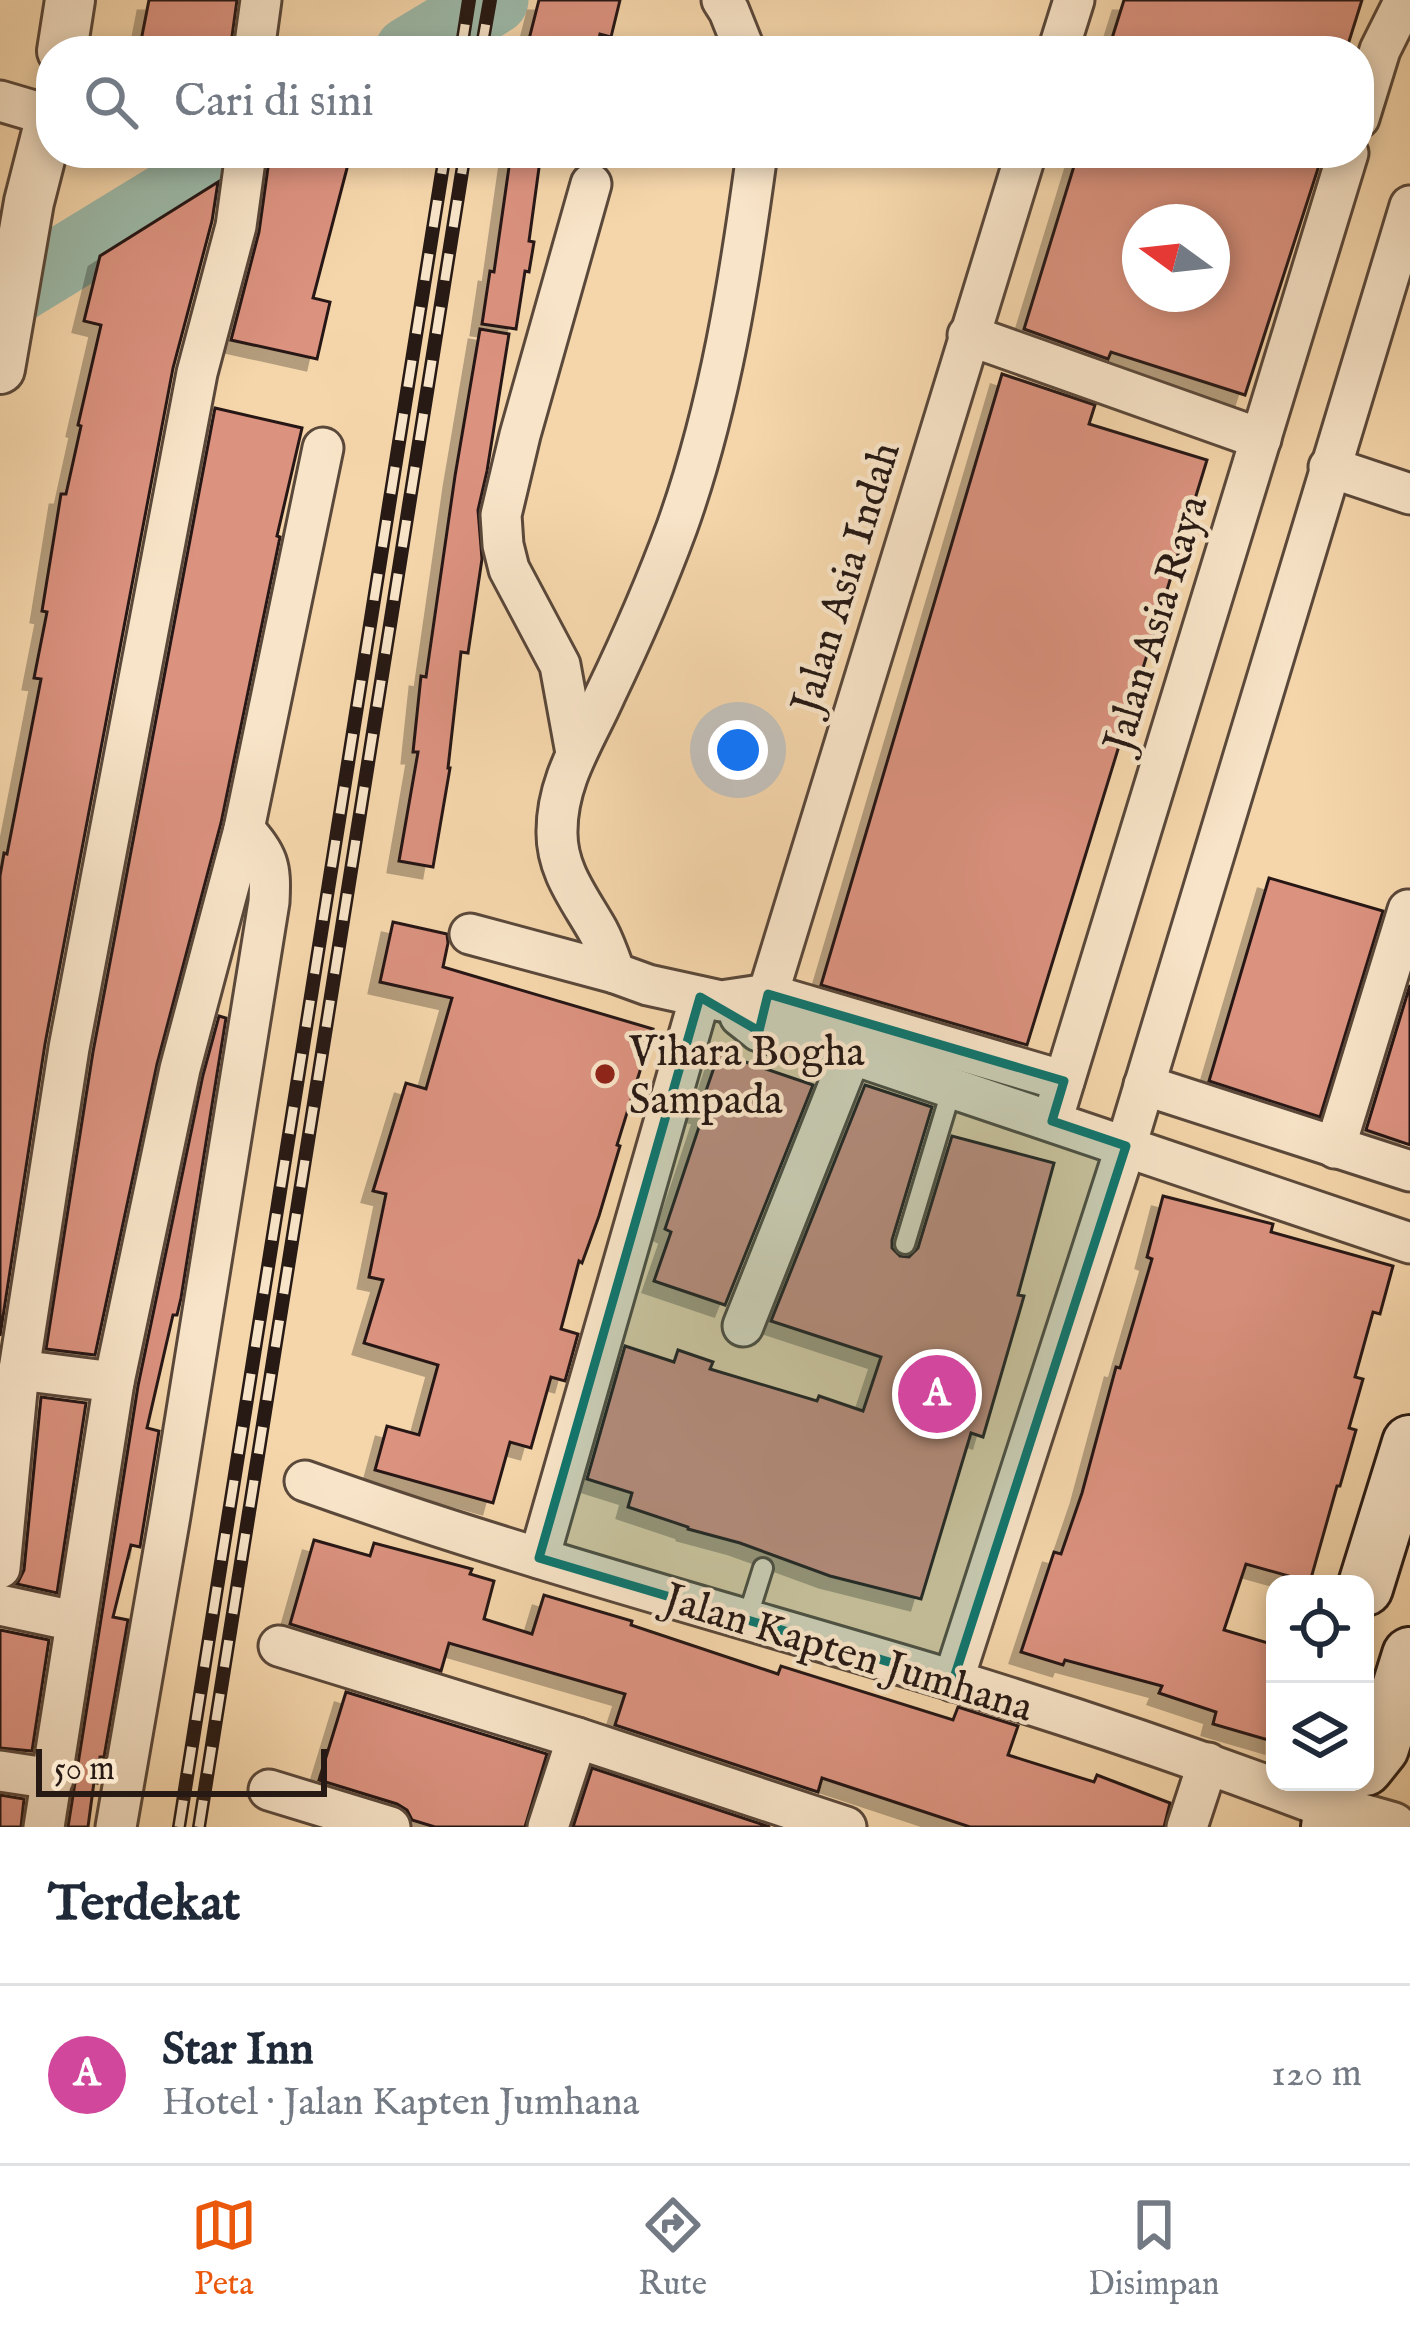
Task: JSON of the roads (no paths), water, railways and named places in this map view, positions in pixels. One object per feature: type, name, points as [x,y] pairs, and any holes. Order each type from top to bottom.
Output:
[{"type":"main road","points":[[1369,1575],[1410,1443]]},
{"type":"main road","points":[[1342,1794],[1381,1748],[1410,1655]]},
{"type":"street","points":[[64,36],[70,0]]},
{"type":"street","points":[[256,36],[261,0]]},
{"type":"street","points":[[722,0],[738,36]]},
{"type":"street","points":[[1063,36],[1074,0]]},
{"type":"street","points":[[1374,93],[1395,57],[1405,0]]},
{"type":"street","points":[[0,101],[36,112]]},
{"type":"street","points":[[2,359],[21,198],[36,157]]},
{"type":"street","points":[[0,1568],[19,1370],[78,1001],[197,373],[236,226],[244,168]]},
{"type":"street","points":[[615,973],[600,934],[564,872],[556,835],[560,796],[676,530],[699,460],[720,374],[755,168]]},
{"type":"street","name":"Jalan Asia Indah","points":[[764,1012],[1021,168]]},
{"type":"street","name":"Jalan Asia Raya","points":[[1052,1121],[1343,168]]},
{"type":"street","points":[[575,754],[560,664],[509,569],[501,515],[591,184]]},
{"type":"street","points":[[953,1681],[1126,1146],[1410,206]]},
{"type":"street","points":[[968,335],[1261,439]]},
{"type":"street","points":[[44,1827],[114,1382],[180,1070],[244,829],[323,448]]},
{"type":"street","points":[[1329,467],[1410,494]]},
{"type":"street","points":[[116,1827],[269,902],[264,852],[244,829]]},
{"type":"street","points":[[1335,1148],[1408,910]]},
{"type":"street","points":[[470,934],[648,985],[1064,1081]]},
{"type":"street","points":[[539,1558],[711,999]]},
{"type":"street","points":[[764,1012],[851,1054],[1410,1243]]},
{"type":"street","points":[[742,1326],[851,1054]]},
{"type":"street","points":[[1144,1084],[1410,1171]]},
{"type":"street","points":[[19,1370],[114,1382]]},
{"type":"street","name":"Jalan Kapten Jumhana","points":[[305,1481],[539,1558],[953,1681],[1208,1763],[1342,1794],[1392,1827]]},
{"type":"street","points":[[0,1605],[74,1621]]},
{"type":"street","points":[[279,1646],[846,1827]]},
{"type":"street","points":[[548,1827],[577,1738]]},
{"type":"street","points":[[1187,1827],[1208,1763]]},
{"type":"street","points":[[0,1771],[52,1779]]},
{"type":"street","points":[[269,1790],[390,1827]]},
{"type":"lane","points":[[905,1244],[952,1088]]},
{"type":"lane","points":[[747,1619],[763,1568]]},
{"type":"waterway","points":[[434,36],[494,0]]},
{"type":"waterway","points":[[0,299],[214,168]]},
{"type":"railway","points":[[463,36],[469,0]]},
{"type":"railway","points":[[484,36],[490,0]]},
{"type":"railway","points":[[179,1827],[443,168]]},
{"type":"railway","points":[[199,1827],[463,168]]},
{"type":"place","name":"Vihara Bogha Sampada","points":[[605,1074]]},
{"type":"place","name":"Star Inn","points":[[937,1394]]}]
